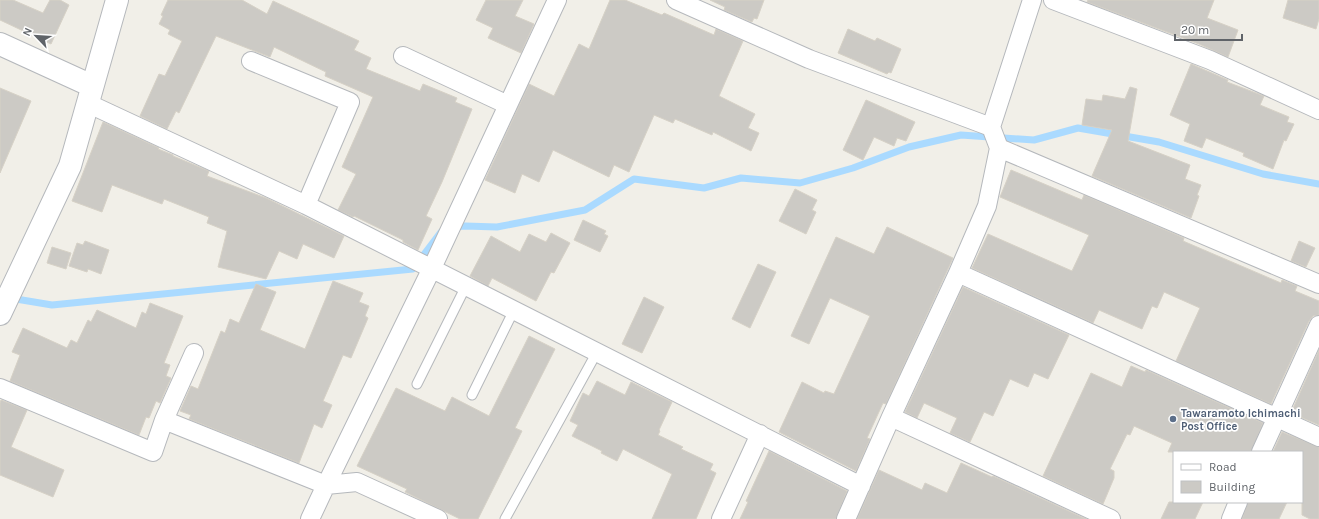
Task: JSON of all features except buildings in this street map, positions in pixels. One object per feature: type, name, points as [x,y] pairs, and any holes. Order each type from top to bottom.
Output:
[{"type":"street","points":[[0,314],[70,166],[117,0]]},
{"type":"street","points":[[310,519],[423,264],[508,105],[558,0]]},
{"type":"street","points":[[676,0],[809,59],[991,127]]},
{"type":"street","points":[[846,519],[987,206],[999,148],[991,127],[1032,0]]},
{"type":"street","points":[[1053,0],[1210,60],[1319,110]]},
{"type":"street","points":[[0,44],[89,95],[861,486]]},
{"type":"street","points":[[402,56],[508,105]]},
{"type":"street","points":[[251,61],[350,102],[306,205]]},
{"type":"street","points":[[999,148],[1319,284]]},
{"type":"street","points":[[958,273],[1319,437]]},
{"type":"street","points":[[1262,451],[1319,325]]},
{"type":"street","points":[[0,388],[153,452],[164,420],[194,353]]},
{"type":"street","points":[[891,417],[1111,519]]},
{"type":"street","points":[[164,420],[326,485],[357,482],[438,519]]},
{"type":"street","points":[[721,519],[760,434]]},
{"type":"street","points":[[1231,519],[1238,503]]},
{"type":"lane","points":[[417,384],[466,286]]},
{"type":"lane","points":[[472,395],[514,310]]},
{"type":"lane","points":[[505,519],[597,352]]},
{"type":"waterway","points":[[453,227],[497,227],[585,210],[634,179],[704,188],[741,178],[800,183],[853,168],[909,147],[961,135],[1034,140],[1078,128],[1159,142],[1263,174],[1319,184]]},
{"type":"waterway","points":[[10,298],[52,305],[413,269],[441,232]]},
{"type":"place","name":"Tawaramoto Ichimachi Post Office","points":[[1173,419]]}]
